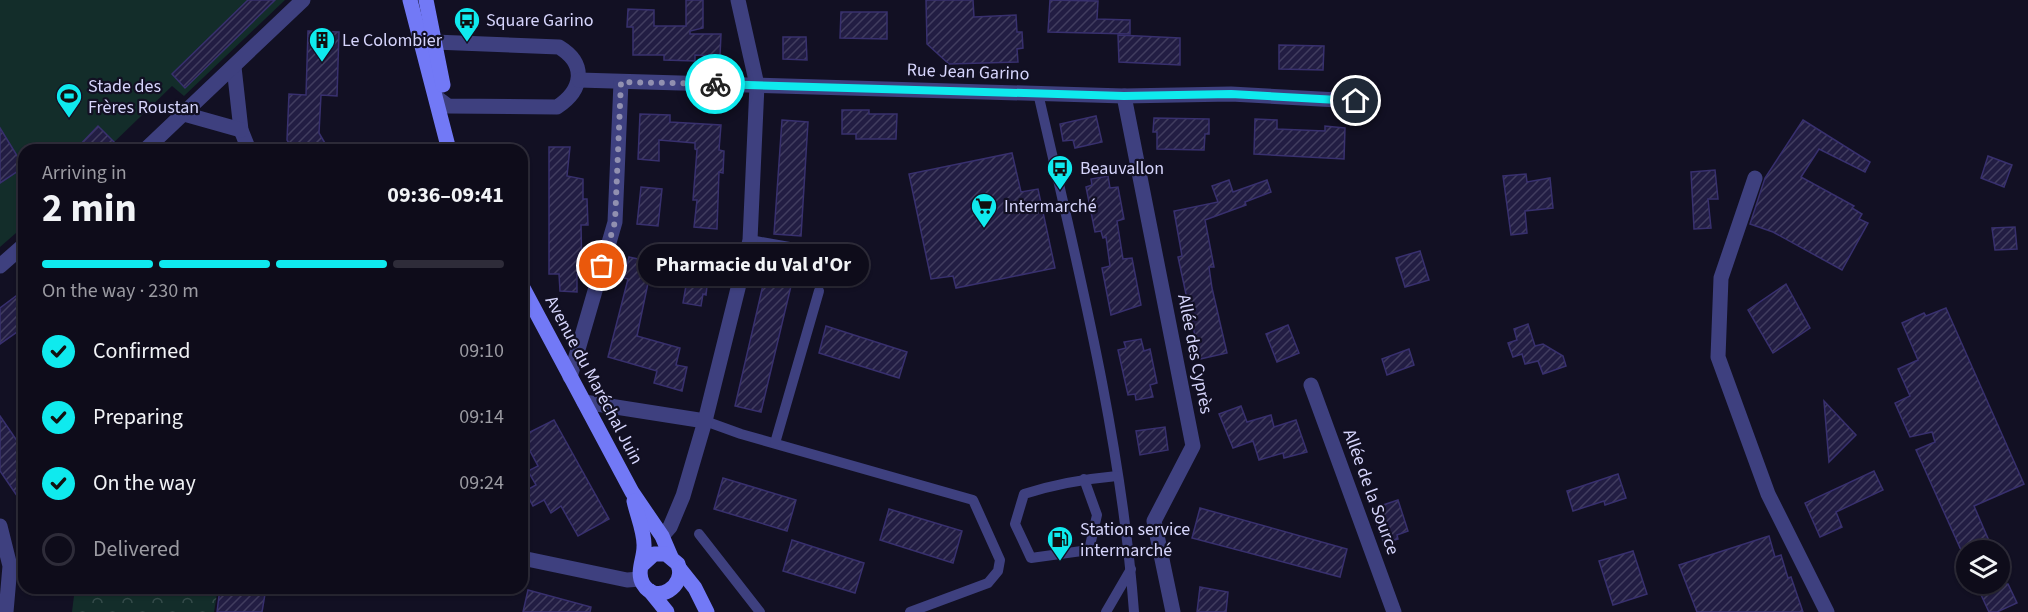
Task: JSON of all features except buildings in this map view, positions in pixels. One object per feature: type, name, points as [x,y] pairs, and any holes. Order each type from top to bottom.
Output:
[{"type":"main road","points":[[410,0],[455,144]]},
{"type":"main road","points":[[426,0],[448,144]]},
{"type":"main road","name":"Avenue du Maréchal Juin","points":[[528,297],[632,492],[662,536],[675,562],[695,588],[707,612]]},
{"type":"main road","name":"Avenue du Maréchal Juin","points":[[632,492],[645,545],[644,578]]},
{"type":"main road","points":[[654,554],[675,562],[680,575],[675,587],[663,593],[644,578],[654,554]]},
{"type":"main road","points":[[644,578],[667,612]]},
{"type":"street","points":[[152,144],[303,0]]},
{"type":"street","points":[[662,536],[670,527],[683,496],[705,421],[750,240],[757,85],[738,0]]},
{"type":"street","points":[[427,60],[434,42],[559,47],[571,54],[577,66],[579,80],[574,91],[557,107],[442,101]]},
{"type":"street","points":[[234,67],[241,130],[247,144]]},
{"type":"street","name":"Rue Jean Garino","points":[[579,80],[1124,96],[1231,94],[1356,101]]},
{"type":"street","points":[[570,377],[615,222],[621,82]]},
{"type":"street","name":"Allée des Cyprès","points":[[1124,96],[1194,446],[1154,521],[1173,612]]},
{"type":"street","points":[[184,114],[241,130]]},
{"type":"street","points":[[1755,178],[1721,278],[1718,357],[1768,494],[1827,612]]},
{"type":"street","points":[[0,266],[18,250]]},
{"type":"street","name":"Allée de la Source","points":[[1311,385],[1394,612]]},
{"type":"street","points":[[584,402],[705,421]]},
{"type":"street","points":[[0,526],[10,566],[6,612]]},
{"type":"street","points":[[528,559],[627,580],[644,578]]},
{"type":"lane","points":[[1038,93],[1091,324],[1131,568],[1134,612]]},
{"type":"lane","points":[[750,240],[830,254]]},
{"type":"lane","points":[[775,443],[819,291]]},
{"type":"lane","points":[[705,421],[974,500],[1000,560],[998,571],[988,584],[910,612]]},
{"type":"lane","points":[[1084,479],[1097,515],[1089,550],[1031,558],[1016,524],[1024,494],[1084,479],[1117,476]]},
{"type":"lane","points":[[699,534],[760,612]]},
{"type":"lane","points":[[1106,612],[1131,568]]},
{"type":"green space","name":"Stade des Frères Roustan","points":[[0,0],[285,0],[184,96],[172,86],[112,144],[18,144],[18,231],[0,247]]},
{"type":"green space","points":[[74,594],[217,594],[214,612],[72,612]]},
{"type":"way so far","points":[[602,266],[615,222],[621,82],[715,84]]},
{"type":"place","name":"Square Garino","points":[[467,43]]},
{"type":"place","name":"Le Colombier","points":[[322,63]]},
{"type":"place","name":"Stade des Frères Roustan","points":[[69,119]]},
{"type":"place","name":"Beauvallon","points":[[1060,191]]},
{"type":"place","name":"Intermarché","points":[[984,229]]},
{"type":"place","name":"Pharmacie du Val d'Or","points":[[602,266]]},
{"type":"place","name":"Station service intermarché","points":[[1060,562]]},
{"type":"route","points":[[715,84],[1124,96],[1231,94],[1356,101]]}]
